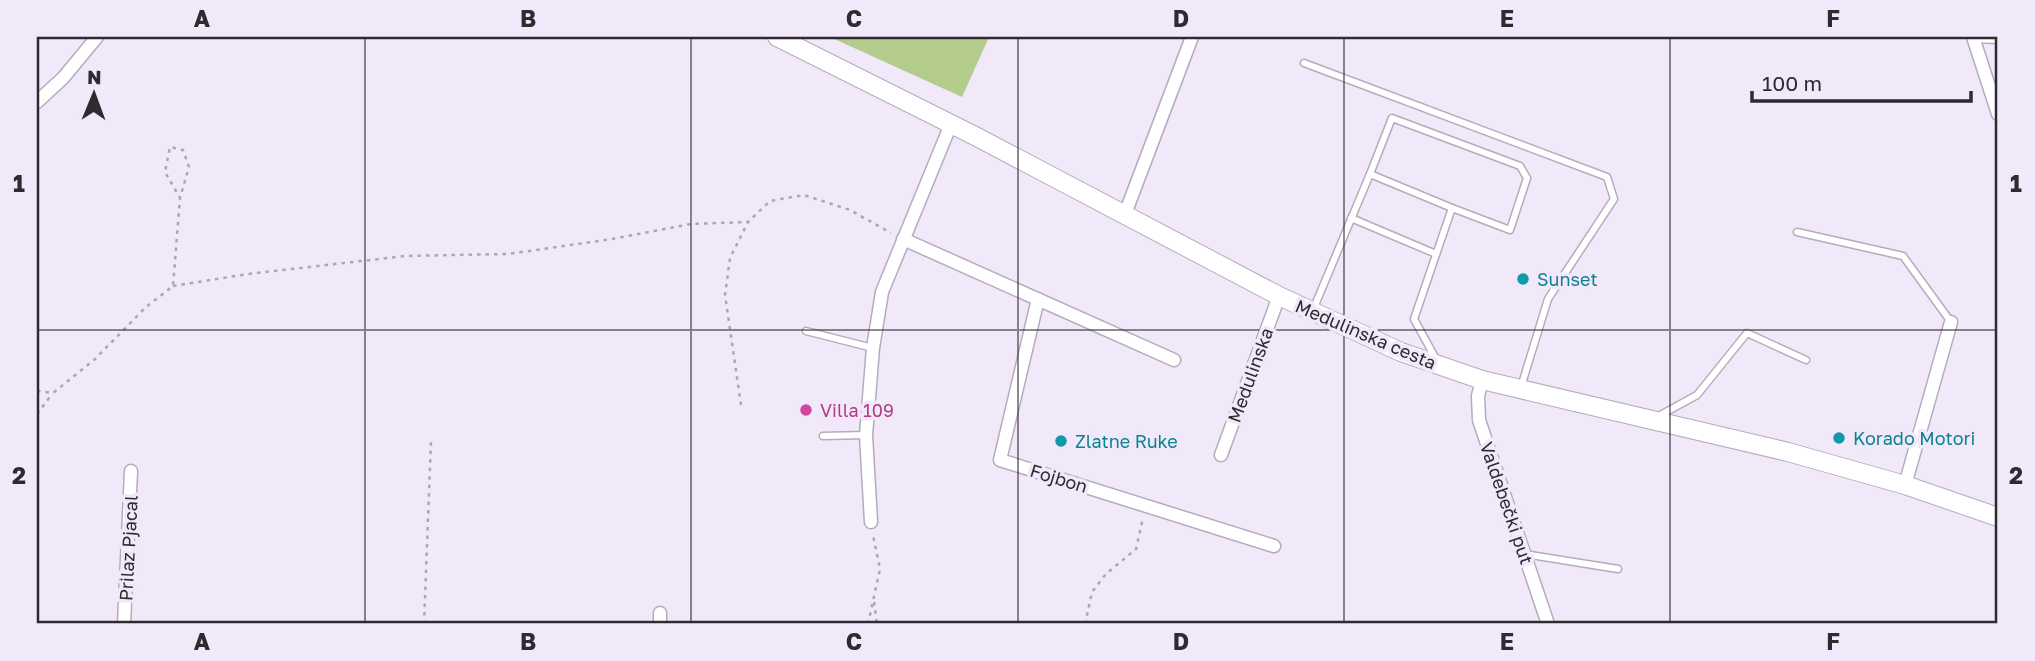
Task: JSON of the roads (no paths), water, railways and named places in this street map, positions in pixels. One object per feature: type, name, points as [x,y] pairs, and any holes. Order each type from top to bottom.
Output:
[{"type":"main road","name":"Medulinska cesta","points":[[778,37],[951,124],[1279,296],[1401,352],[1482,380],[1788,452],[1905,485],[1998,517]]},
{"type":"street","points":[[37,102],[63,78],[97,37]]},
{"type":"street","points":[[1125,214],[1192,37]]},
{"type":"street","points":[[1973,38],[1998,114]]},
{"type":"street","points":[[871,522],[866,435],[873,348],[882,292],[951,124]]},
{"type":"street","points":[[903,239],[1174,360]]},
{"type":"street","name":"Medulinska","points":[[1221,455],[1279,296]]},
{"type":"street","name":"Fojbon","points":[[1038,299],[1000,460],[1274,546]]},
{"type":"street","points":[[1905,485],[1951,323]]},
{"type":"street","name":"Valdebečki put","points":[[1482,380],[1478,396],[1479,420],[1548,624]]},
{"type":"street","name":"Prilaz Pjacal","points":[[124,624],[131,471]]},
{"type":"lane","points":[[1973,38],[1998,40]]},
{"type":"lane","points":[[1304,63],[1607,177],[1614,199],[1548,299],[1521,389]]},
{"type":"lane","points":[[1313,312],[1392,118],[1520,166],[1527,178],[1510,230],[1370,174]]},
{"type":"lane","points":[[1440,366],[1414,319],[1452,208]]},
{"type":"lane","points":[[1351,218],[1436,254]]},
{"type":"lane","points":[[1797,232],[1903,256],[1951,323]]},
{"type":"lane","points":[[806,331],[873,348]]},
{"type":"lane","points":[[1653,419],[1697,395],[1747,333],[1806,360]]},
{"type":"lane","points":[[823,436],[866,435]]},
{"type":"lane","points":[[1524,554],[1618,569]]},
{"type":"place","name":"Sunset","points":[[1523,279]]},
{"type":"place","name":"Villa 109","points":[[806,410]]},
{"type":"place","name":"Korado Motori","points":[[1839,438]]},
{"type":"place","name":"Zlatne Ruke","points":[[1061,441]]}]
